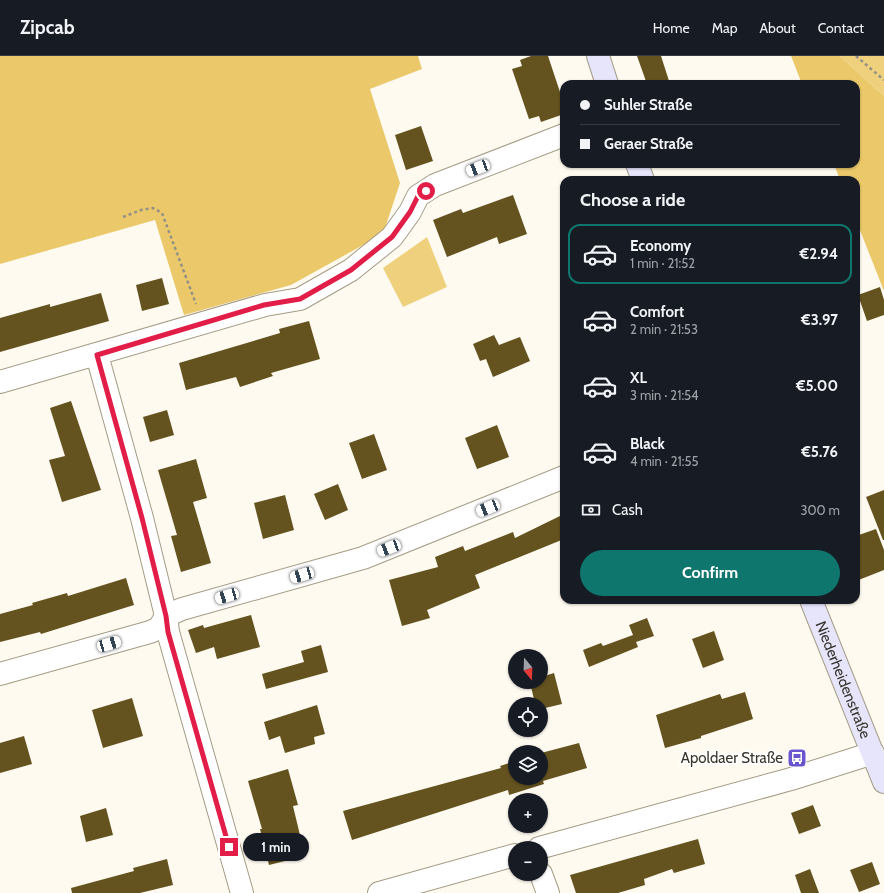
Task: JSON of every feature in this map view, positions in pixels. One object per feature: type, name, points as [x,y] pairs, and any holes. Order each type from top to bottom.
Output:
[{"type":"street","points":[[598,56],[606,80]]},
{"type":"street","points":[[0,382],[97,355],[264,305],[300,299],[351,270],[392,237],[410,212],[418,196],[435,185],[560,137]]},
{"type":"street","points":[[97,355],[142,518],[166,616],[168,632],[242,893]]},
{"type":"street","points":[[0,674],[150,632],[159,628],[166,616],[182,609],[363,558],[560,479]]},
{"type":"street","name":"Niederheidenstraße","points":[[814,604],[884,782]]},
{"type":"street","points":[[548,846],[791,779],[873,753]]},
{"type":"street","points":[[379,893],[508,857]]},
{"type":"street","points":[[544,881],[548,893]]},
{"type":"path","points":[[856,56],[884,80]]},
{"type":"path","points":[[123,217],[141,210],[153,208],[162,214],[203,323]]},
{"type":"shaded area","points":[[0,56],[418,56],[422,69],[370,89],[400,183],[383,234],[291,285],[184,315],[155,220],[0,264]]},
{"type":"shaded area","points":[[791,56],[840,56],[884,96],[884,291],[860,230],[860,176],[838,176],[836,168],[860,168],[860,80],[800,80]]},
{"type":"shaded area","points":[[840,56],[884,56],[884,96]]},
{"type":"shaded area","points":[[427,237],[447,287],[403,307],[383,268]]},
{"type":"building","points":[[531,56],[548,56],[560,92],[560,115],[541,122],[539,116],[529,119],[512,69],[522,66],[520,60]]},
{"type":"building","points":[[637,56],[661,56],[669,80],[646,80]]},
{"type":"building","points":[[421,126],[433,161],[406,170],[395,135]]},
{"type":"building","points":[[513,195],[527,234],[499,244],[497,237],[447,257],[433,220],[461,209],[463,213]]},
{"type":"building","points":[[162,278],[169,304],[142,311],[136,285]]},
{"type":"building","points":[[880,287],[884,300],[884,315],[867,321],[860,301],[860,294]]},
{"type":"building","points":[[101,293],[109,321],[0,352],[0,318],[50,304],[50,307]]},
{"type":"building","points":[[309,321],[320,359],[271,373],[273,376],[240,387],[236,377],[186,390],[179,363],[280,333],[279,329]]},
{"type":"building","points":[[494,335],[499,345],[520,337],[530,361],[493,377],[486,359],[480,361],[473,344]]},
{"type":"building","points":[[71,401],[101,490],[62,502],[49,460],[65,456],[50,408]]},
{"type":"building","points":[[167,410],[174,435],[150,442],[143,417]]},
{"type":"building","points":[[497,425],[509,457],[477,469],[465,438]]},
{"type":"building","points":[[374,434],[387,470],[362,479],[349,443]]},
{"type":"building","points":[[196,459],[207,498],[193,502],[211,563],[181,572],[171,536],[177,535],[158,470]]},
{"type":"building","points":[[338,484],[348,510],[325,520],[314,494]]},
{"type":"building","points":[[884,490],[884,540],[883,540],[866,497]]},
{"type":"building","points":[[285,495],[294,530],[263,539],[254,503]]},
{"type":"building","points":[[560,516],[560,541],[475,575],[480,588],[427,610],[430,618],[402,626],[389,580],[438,567],[435,557],[463,546],[465,551],[513,532],[515,538]]},
{"type":"building","points":[[876,529],[884,550],[884,570],[860,579],[860,535]]},
{"type":"building","points":[[126,578],[134,605],[41,634],[40,632],[0,642],[0,614],[33,605],[32,603],[67,593],[68,596]]},
{"type":"building","points":[[251,615],[260,647],[217,659],[214,647],[196,653],[188,630],[203,625],[204,628]]},
{"type":"building","points":[[647,618],[654,636],[636,642],[638,647],[589,667],[583,650],[601,643],[603,646],[633,635],[629,625]]},
{"type":"building","points":[[714,631],[724,660],[703,668],[692,639]]},
{"type":"building","points":[[321,645],[328,672],[266,689],[262,674],[304,662],[301,651]]},
{"type":"building","points":[[554,673],[562,704],[548,707],[548,697],[533,697],[532,689],[548,689],[548,675]]},
{"type":"building","points":[[745,692],[753,719],[701,736],[701,738],[665,748],[656,715],[720,694],[722,699]]},
{"type":"building","points":[[132,698],[143,736],[103,748],[92,710]]},
{"type":"building","points":[[317,705],[325,734],[314,737],[315,744],[285,753],[280,736],[269,740],[264,722]]},
{"type":"building","points":[[24,736],[32,764],[0,773],[0,743]]},
{"type":"building","points":[[579,743],[587,768],[548,780],[548,751]]},
{"type":"building","points":[[508,763],[508,785],[541,785],[515,793],[509,793],[508,790],[352,840],[343,811],[501,768],[500,766]]},
{"type":"building","points":[[288,769],[298,805],[293,806],[305,856],[269,865],[260,829],[262,829],[248,781]]},
{"type":"building","points":[[813,805],[821,826],[799,834],[791,813]]},
{"type":"building","points":[[106,808],[113,835],[86,842],[80,816]]},
{"type":"building","points":[[698,839],[705,864],[674,873],[672,869],[644,879],[645,885],[618,893],[576,893],[570,875]]},
{"type":"building","points":[[167,859],[173,885],[140,893],[72,893],[71,888],[134,871],[133,868]]},
{"type":"building","points":[[872,862],[880,884],[859,892],[850,870]]},
{"type":"building","points":[[810,869],[819,893],[801,893],[795,875]]},
{"type":"place","name":"Apoldaer Straße","points":[[797,758]]},
{"type":"route","points":[[229,847],[168,632],[166,616],[142,518],[97,355],[264,305],[300,299],[351,270],[392,237],[410,212],[418,196],[426,191]]}]
